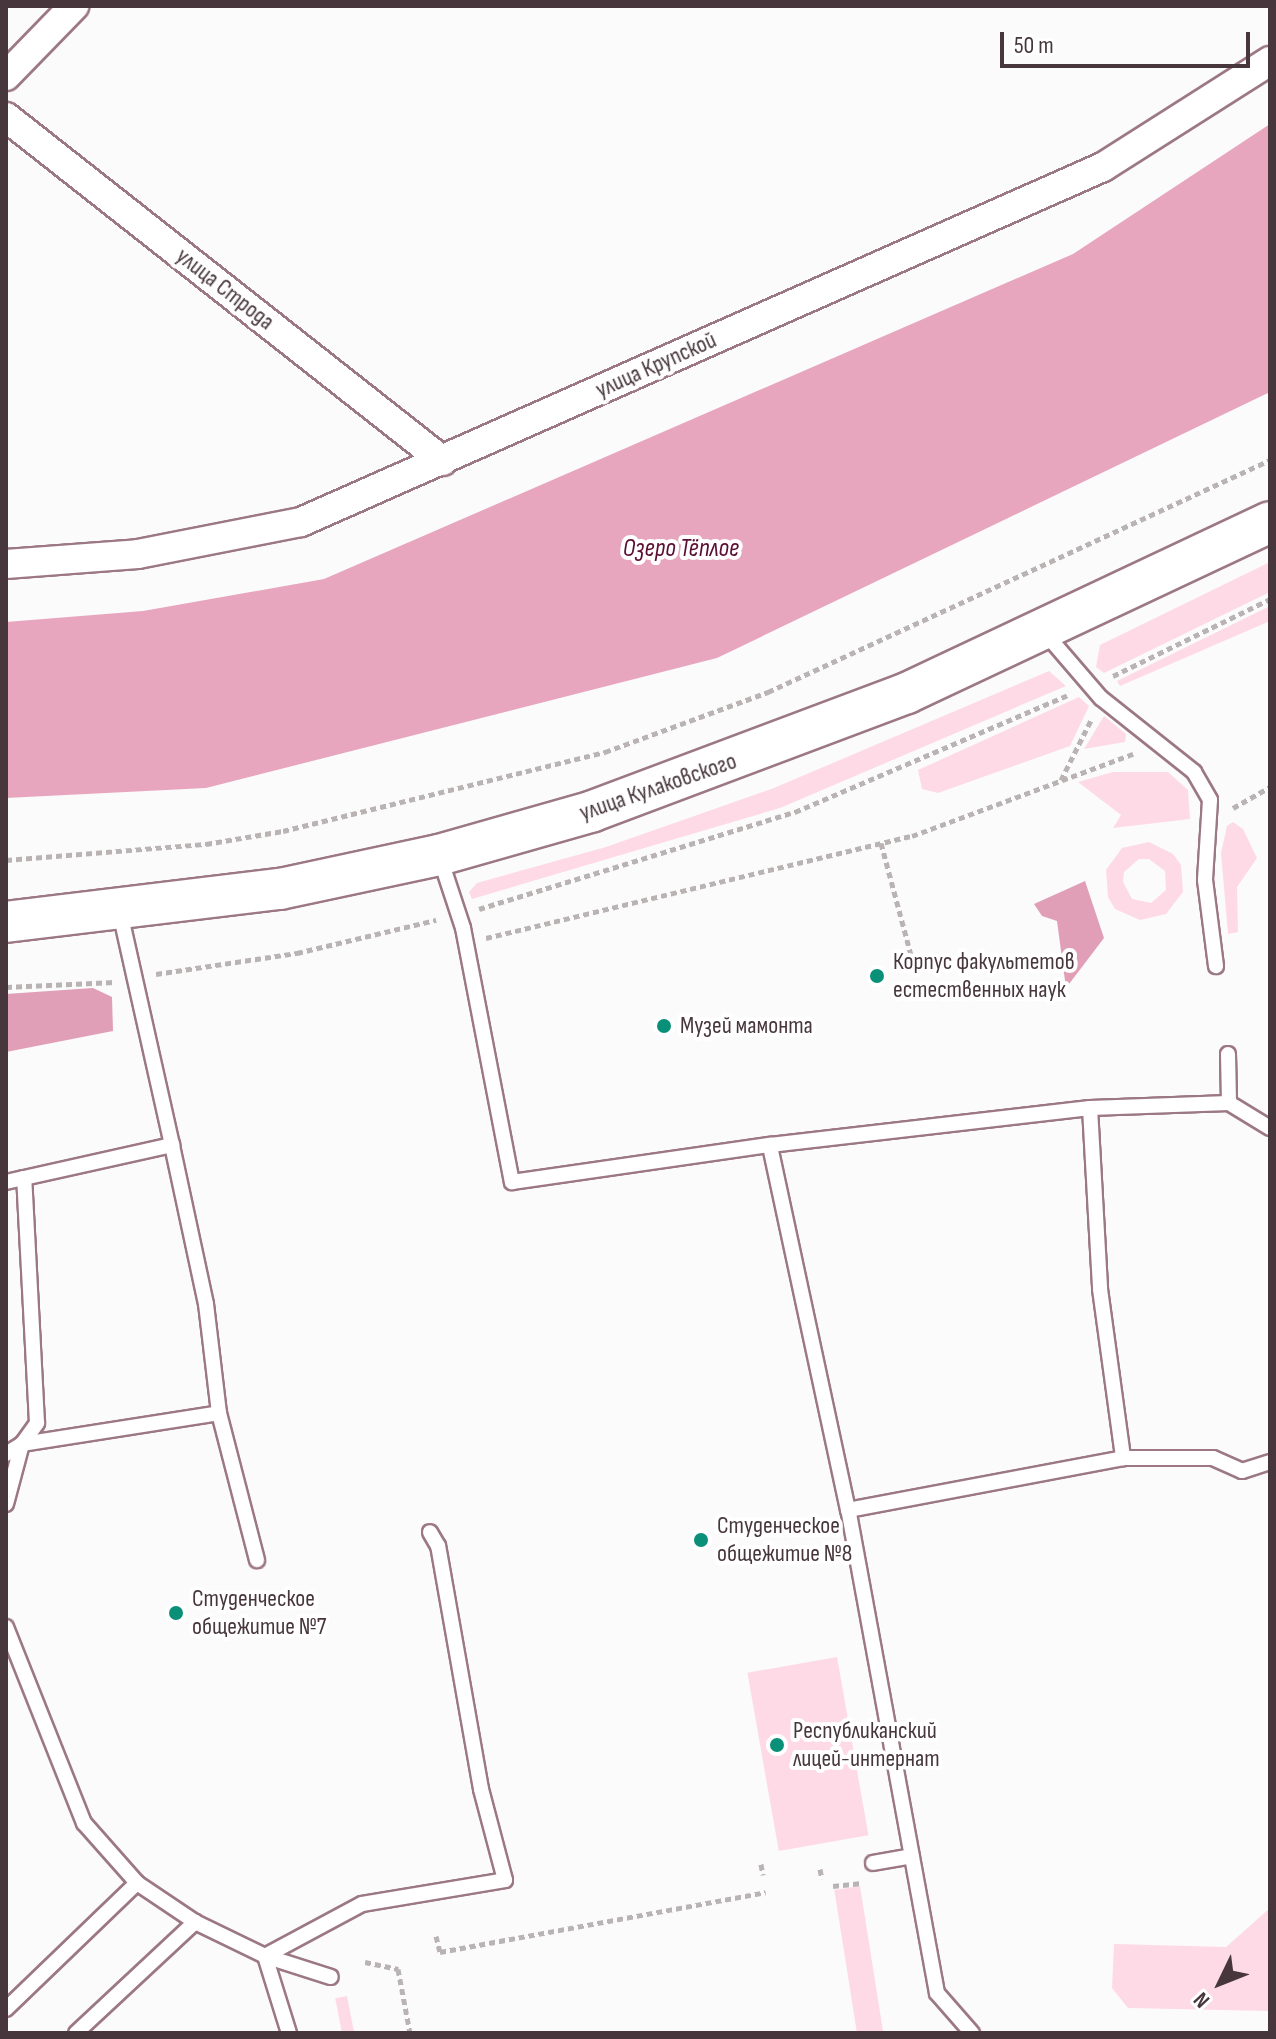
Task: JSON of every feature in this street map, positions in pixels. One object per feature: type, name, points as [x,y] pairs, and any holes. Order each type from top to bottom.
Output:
[{"type":"main road","name":"улица Кулаковского","points":[[6,922],[120,912],[280,889],[439,855],[593,811],[756,754],[1043,631],[1270,522]]},
{"type":"street","points":[[6,76],[74,6]]},
{"type":"street","name":"улица Крупской","points":[[6,564],[138,554],[301,522],[1103,167],[1270,61]]},
{"type":"street","name":"улица Строда","points":[[6,117],[443,461]]},
{"type":"lane","points":[[1043,631],[1101,698],[1194,772],[1210,800],[1205,880],[1216,966]]},
{"type":"lane","points":[[439,855],[461,921],[512,1182],[770,1145],[1090,1108],[1229,1103],[1270,1128]]},
{"type":"lane","points":[[120,912],[131,979],[172,1145],[206,1304],[219,1413],[257,1560]]},
{"type":"lane","points":[[1228,1054],[1229,1103]]},
{"type":"lane","points":[[1090,1108],[1100,1289],[1123,1458]]},
{"type":"lane","points":[[6,1182],[172,1145]]},
{"type":"lane","points":[[770,1145],[848,1510],[937,1993],[972,2033]]},
{"type":"lane","points":[[6,1504],[22,1444],[37,1423],[24,1178]]},
{"type":"lane","points":[[6,1454],[22,1444],[219,1413]]},
{"type":"lane","points":[[848,1510],[1123,1458],[1213,1458],[1242,1471],[1270,1462]]},
{"type":"lane","points":[[265,1956],[362,1904],[505,1880],[481,1789],[438,1546],[430,1532]]},
{"type":"lane","points":[[6,1627],[84,1823],[137,1883],[195,1922],[265,1956],[331,1977]]},
{"type":"lane","points":[[873,1863],[911,1856]]},
{"type":"lane","points":[[6,2009],[137,1883]]},
{"type":"lane","points":[[76,2033],[195,1922]]},
{"type":"lane","points":[[265,1956],[289,2033]]},
{"type":"path","points":[[6,860],[206,844],[268,834],[605,752],[768,692],[1270,460]]},
{"type":"path","points":[[6,987],[131,979],[297,953],[438,919],[461,921],[795,812],[1111,677],[1270,599]]},
{"type":"path","points":[[1061,780],[1111,677]]},
{"type":"path","points":[[438,919],[461,921],[482,939],[533,929],[881,843],[1061,780],[1114,758],[1165,747]]},
{"type":"path","points":[[1208,831],[1243,800],[1270,787]]},
{"type":"path","points":[[881,843],[912,959]]},
{"type":"path","points":[[761,1864],[763,1875]]},
{"type":"path","points":[[820,1869],[822,1879]]},
{"type":"path","points":[[436,1936],[440,1952],[766,1892]]},
{"type":"path","points":[[365,1962],[398,1969],[410,2033]]},
{"type":"shaded area","points":[[1270,562],[1270,592],[1104,673],[1096,667],[1100,645]]},
{"type":"shaded area","points":[[1270,606],[1270,621],[1120,686],[1117,681]]},
{"type":"shaded area","points":[[1049,671],[1066,686],[780,808],[472,899],[469,892],[477,883],[606,847],[774,788]]},
{"type":"shaded area","points":[[1079,697],[1089,706],[1070,746],[938,793],[922,789],[918,770]]},
{"type":"shaded area","points":[[1104,716],[1126,734],[1125,742],[1084,749]]},
{"type":"shaded area","points":[[1113,772],[1168,772],[1188,790],[1190,819],[1113,828],[1121,815],[1078,782]]},
{"type":"shaded area","points":[[1233,822],[1243,829],[1257,858],[1237,887],[1238,932],[1228,934],[1221,853],[1227,826]]},
{"type":"shaded area","points":[[1149,842],[1173,854],[1181,865],[1183,892],[1166,914],[1140,920],[1115,909],[1108,897],[1106,870],[1122,848]],"holes":[[[1139,859],[1149,859],[1165,871],[1166,890],[1151,903],[1132,899],[1123,882],[1124,872]]]},
{"type":"shaded area","points":[[1085,881],[1104,938],[1066,988],[1057,921],[1042,916],[1034,904]]},
{"type":"shaded area","points":[[93,988],[112,997],[113,1031],[6,1052],[6,994]]},
{"type":"shaded area","points":[[837,1657],[868,1835],[779,1851],[747,1673]]},
{"type":"shaded area","points":[[860,1886],[883,2033],[857,2033],[834,1890]]},
{"type":"shaded area","points":[[1270,1908],[1270,2011],[1128,2008],[1112,1988],[1114,1944],[1226,1947]]},
{"type":"shaded area","points":[[347,1996],[354,2033],[342,2033],[335,1998]]},
{"type":"water","name":"Озеро Тёплое","points":[[1270,124],[1270,392],[717,658],[206,788],[6,798],[6,622],[143,611],[324,579],[1073,254]]},
{"type":"place","name":"Корпус факультетов естественных наук","points":[[877,976]]},
{"type":"place","name":"Музей мамонта","points":[[664,1026]]},
{"type":"place","name":"Студенческое общежитие №8","points":[[701,1540]]},
{"type":"place","name":"Студенческое общежитие №7","points":[[176,1613]]},
{"type":"place","name":"Республиканский лицей-интернат","points":[[777,1745]]}]
